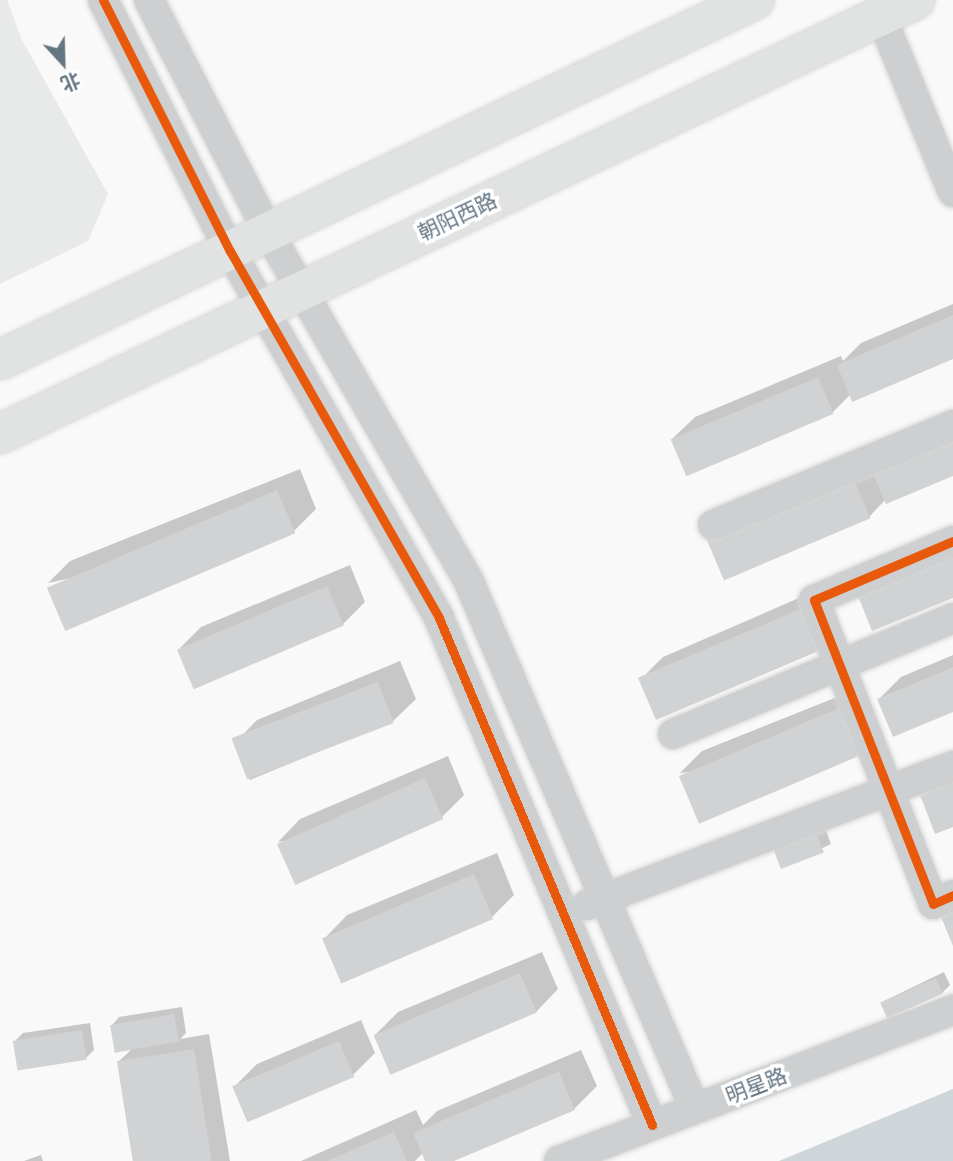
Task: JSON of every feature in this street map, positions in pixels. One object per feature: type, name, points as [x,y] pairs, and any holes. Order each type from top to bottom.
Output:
[{"type":"main road","points":[[0,360],[754,0]]},
{"type":"main road","name":"朝阳西路","points":[[0,433],[915,0]]},
{"type":"street","points":[[103,0],[230,251],[439,618],[652,1125]]},
{"type":"street","points":[[149,0],[268,232],[469,582],[695,1108]]},
{"type":"street","points":[[881,16],[953,192]]},
{"type":"street","points":[[713,524],[953,425]]},
{"type":"street","points":[[953,541],[814,600],[933,904],[953,895]]},
{"type":"street","points":[[673,734],[953,618]]},
{"type":"street","points":[[564,913],[890,794],[953,766]]},
{"type":"street","name":"明星路","points":[[559,1161],[953,1010]]},
{"type":"shaded area","points":[[0,0],[7,0],[22,40],[108,194],[88,241],[0,284]]},
{"type":"shaded area","points":[[953,1089],[953,1161],[779,1161]]},
{"type":"building","points":[[953,315],[953,359],[852,402],[837,365]]},
{"type":"building","points":[[818,377],[834,414],[686,476],[671,440]]},
{"type":"building","points":[[953,435],[953,476],[886,504],[871,469]]},
{"type":"building","points":[[852,475],[870,518],[724,580],[706,537]]},
{"type":"building","points":[[277,490],[295,533],[65,631],[47,588]]},
{"type":"building","points":[[953,551],[953,598],[872,631],[856,591]]},
{"type":"building","points":[[327,586],[344,626],[194,689],[177,650]]},
{"type":"building","points":[[800,609],[818,651],[656,720],[638,678]]},
{"type":"building","points":[[953,667],[953,712],[893,737],[877,699]]},
{"type":"building","points":[[378,682],[394,723],[247,779],[231,738]]},
{"type":"building","points":[[839,708],[859,756],[699,824],[679,776]]},
{"type":"building","points":[[425,778],[443,819],[295,885],[277,844]]},
{"type":"building","points":[[953,781],[953,827],[935,834],[920,795]]},
{"type":"building","points":[[816,832],[824,853],[781,869],[773,848]]},
{"type":"building","points":[[474,874],[493,919],[341,984],[322,938]]},
{"type":"building","points":[[953,912],[953,946],[941,917]]},
{"type":"building","points":[[520,973],[537,1013],[390,1075],[374,1035]]},
{"type":"building","points":[[936,978],[943,994],[887,1018],[880,1003]]},
{"type":"building","points":[[174,1014],[179,1042],[115,1053],[110,1025]]},
{"type":"building","points":[[82,1030],[87,1060],[18,1071],[13,1041]]},
{"type":"building","points":[[339,1041],[354,1077],[247,1122],[232,1086]]},
{"type":"building","points":[[194,1049],[212,1161],[133,1161],[117,1061]]},
{"type":"building","points":[[559,1071],[575,1110],[454,1161],[425,1161],[413,1133]]},
{"type":"building","points":[[394,1132],[407,1161],[327,1161]]},
{"type":"cycle path","points":[[103,0],[230,251],[439,618],[652,1125]]},
{"type":"cycle path","points":[[953,541],[814,600],[933,904],[953,895]]}]
